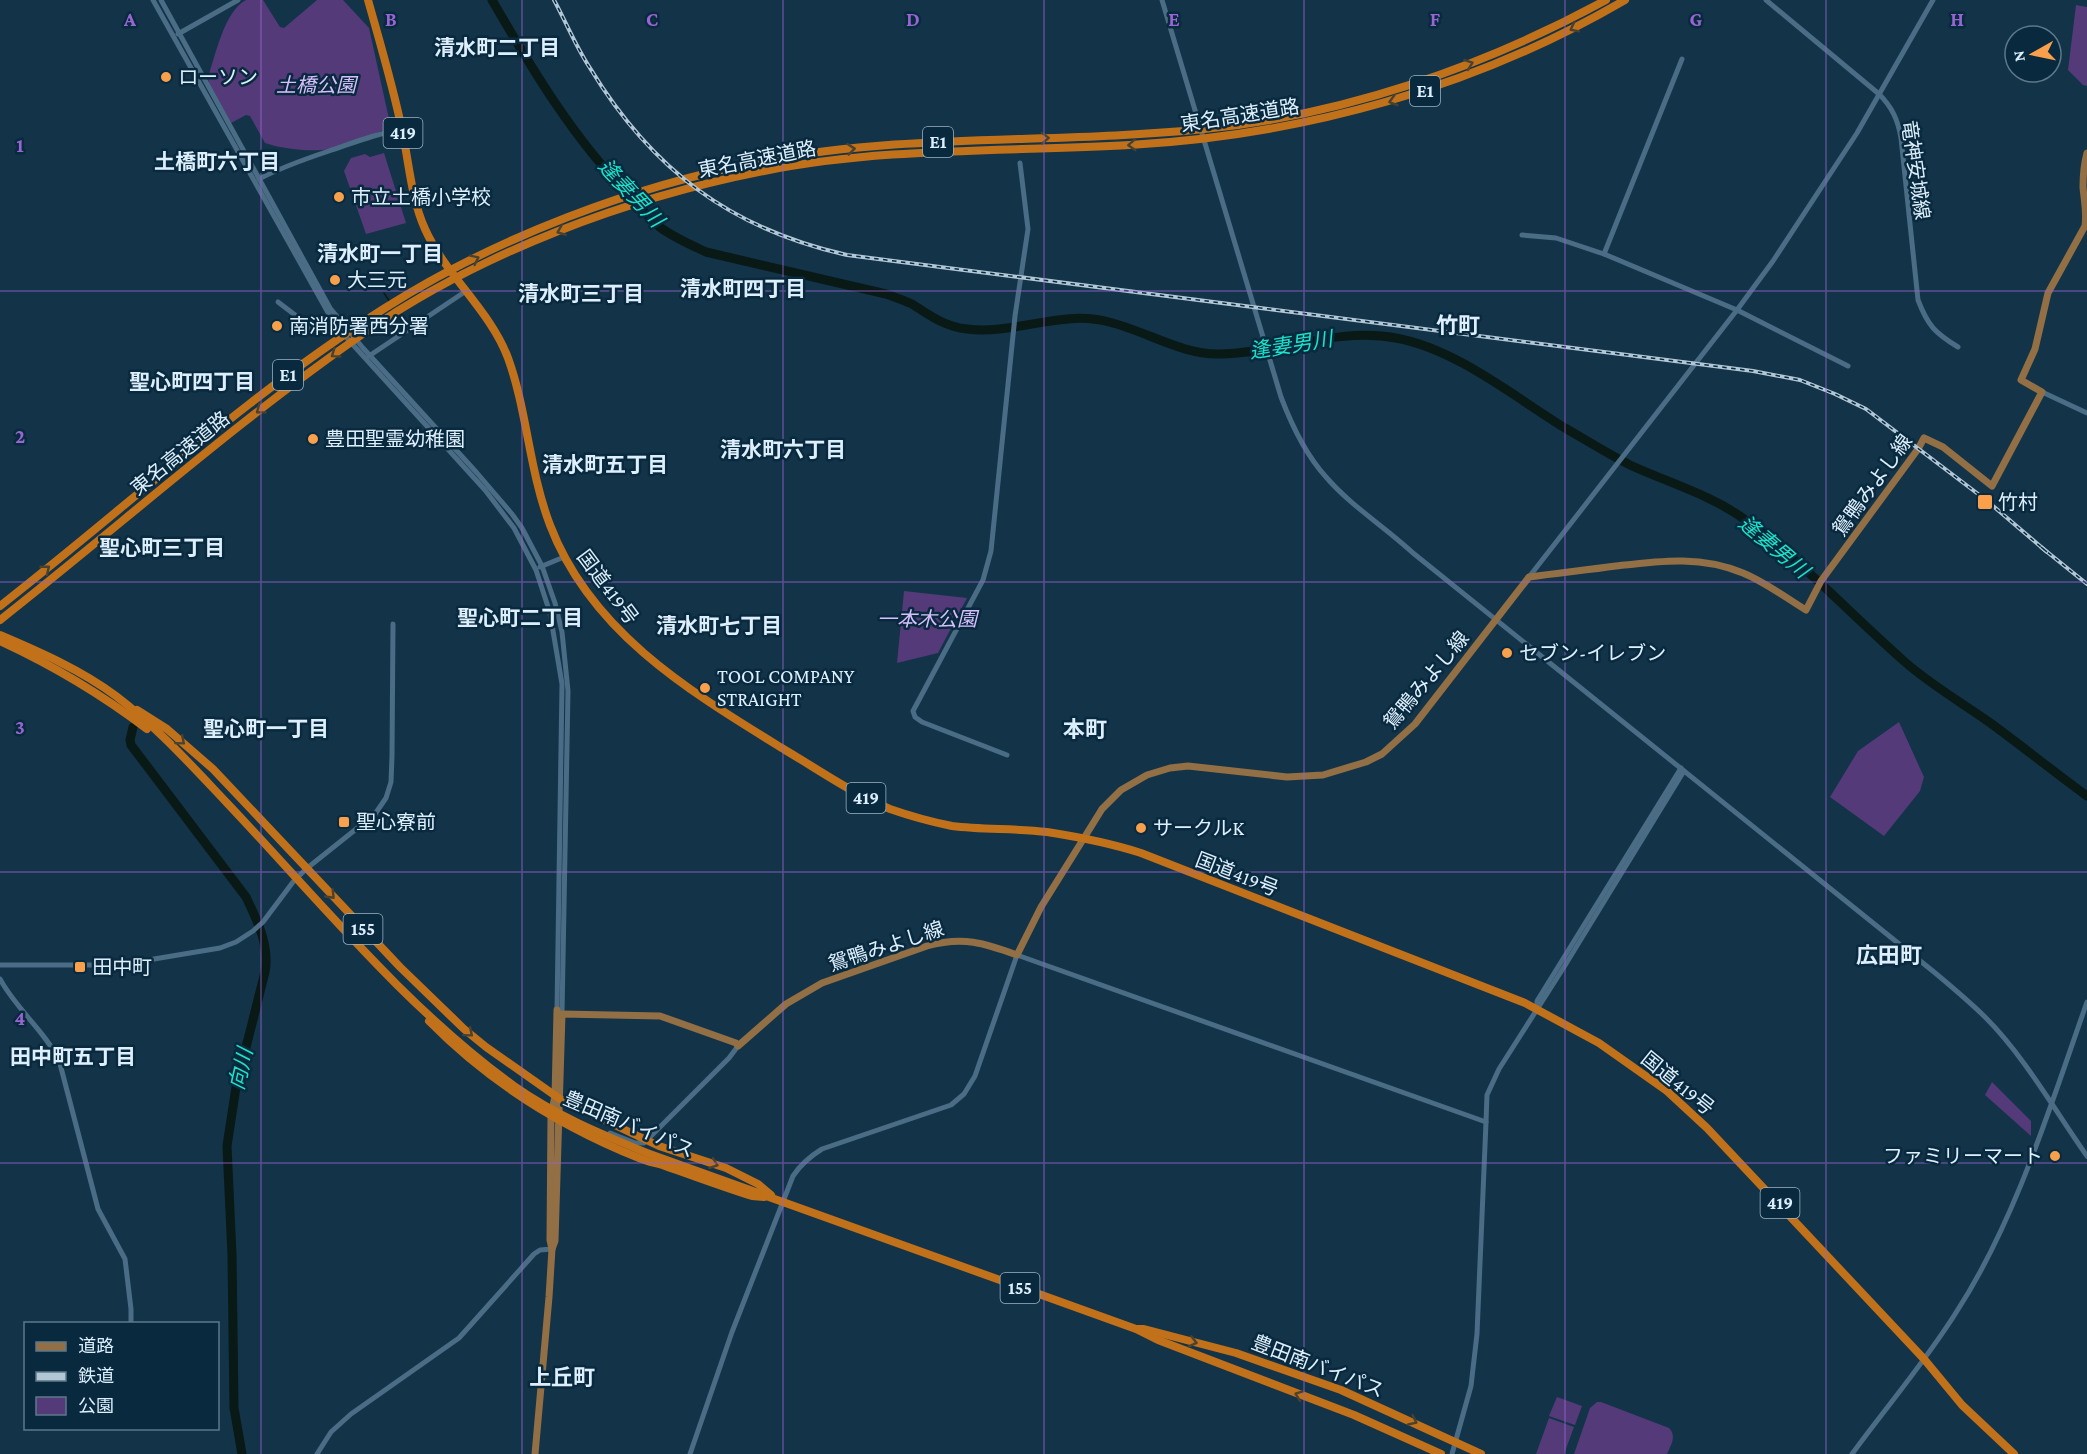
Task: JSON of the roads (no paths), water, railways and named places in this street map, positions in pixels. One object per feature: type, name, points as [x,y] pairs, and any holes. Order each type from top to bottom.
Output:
[{"type":"highway","name":"国道419号","points":[[368,0],[402,130],[420,215],[431,241],[488,320],[508,358],[536,479],[550,525],[564,557],[574,574],[628,641],[651,660],[735,719],[862,796],[893,810],[952,825],[1084,838],[1141,853],[1526,1003],[1599,1043],[1667,1091],[1685,1107],[1758,1180],[1924,1359],[1962,1405],[2014,1454]]},
{"type":"highway","name":"東名高速道路","points":[[0,606],[222,425],[300,365],[363,322],[413,291],[470,261],[541,229],[611,202],[690,178],[764,161],[821,152],[878,146],[1130,135],[1209,129],[1303,113],[1403,87],[1506,49],[1606,0]]},
{"type":"highway","name":"東名高速道路","points":[[0,620],[230,433],[368,330],[417,300],[492,261],[578,225],[648,200],[765,171],[880,156],[945,151],[1131,145],[1191,140],[1305,123],[1405,97],[1510,59],[1625,0]]},
{"type":"highway","name":"豊田南バイパス","points":[[0,635],[54,659],[115,696],[183,757],[410,996],[481,1060],[515,1087],[544,1105],[589,1129],[648,1153],[1136,1329],[1168,1345],[1354,1415],[1441,1454]]},
{"type":"highway","name":"豊田南バイパス","points":[[0,641],[53,666],[116,706],[156,736],[211,786]]},
{"type":"highway","name":"155","points":[[115,696],[153,719],[213,769],[400,968],[464,1029],[557,1097],[659,1146],[726,1168],[758,1184],[774,1198]]},
{"type":"highway","name":"155","points":[[410,996],[421,1012],[472,1062],[490,1077],[551,1116],[640,1159],[752,1196],[774,1198]]},
{"type":"highway","name":"豊田南バイパス","points":[[1136,1329],[1144,1329],[1236,1353],[1360,1397],[1481,1454]]},
{"type":"main road","points":[[2042,392],[2021,380],[2035,349],[2048,293],[2085,226],[2087,215],[2083,188],[2087,153]]},
{"type":"main road","name":"鴛鴨みよし線","points":[[738,1046],[786,1004],[822,984],[927,946],[954,940],[972,941],[988,944],[1017,955],[1041,907],[1084,838],[1110,800],[1132,782],[1155,772],[1188,766],[1287,777],[1303,776],[1338,772],[1356,767],[1374,758],[1401,739],[1415,724],[1529,577],[1677,560],[1704,562],[1742,573],[1806,610],[1821,582],[1924,438],[1942,447],[1992,486],[2042,392]]},
{"type":"main road","points":[[552,1249],[555,1241],[560,1120],[557,1097],[559,1012],[660,1016],[736,1043],[738,1046]]},
{"type":"main road","points":[[535,1454],[552,1249],[550,1240],[551,1116],[557,1097]]},
{"type":"street","points":[[153,0],[176,34],[259,179],[337,324]]},
{"type":"street","points":[[161,0],[176,34],[330,319],[365,354],[485,490],[514,528],[539,568],[562,632],[568,691],[559,1012]]},
{"type":"street","points":[[176,34],[238,0]]},
{"type":"street","points":[[1162,0],[1281,397],[1299,439],[1331,483],[1967,1001],[2007,1042],[2087,1156]]},
{"type":"street","name":"竜神安城線","points":[[1766,0],[1879,94],[1893,111],[1900,132],[1918,300],[1926,321],[1958,347]]},
{"type":"street","points":[[1529,577],[1737,310],[1778,252],[1857,133],[1933,0]]},
{"type":"street","points":[[1604,254],[1682,59]]},
{"type":"street","points":[[259,179],[324,153],[368,138],[402,130]]},
{"type":"street","points":[[1006,755],[921,722],[915,717],[913,711],[983,580],[987,568],[992,540],[1015,316],[1028,229],[1020,163]]},
{"type":"street","points":[[1522,235],[1556,238],[1604,254],[1737,310],[1848,366]]},
{"type":"street","points":[[365,354],[464,289]]},
{"type":"street","points":[[278,302],[299,318],[311,332],[330,319]]},
{"type":"street","points":[[2042,392],[2087,413]]},
{"type":"street","points":[[539,568],[564,557]]},
{"type":"street","points":[[0,965],[130,963],[220,948],[242,939],[262,922],[293,882],[375,814],[388,793],[391,782],[392,756],[393,624]]},
{"type":"street","points":[[1452,1454],[1471,1386],[1477,1334],[1487,1095],[1498,1068],[1564,967],[1682,769]]},
{"type":"street","points":[[690,1454],[732,1332],[793,1176],[812,1155],[822,1149],[951,1105],[964,1094],[977,1071],[1017,955],[1486,1122]]},
{"type":"street","points":[[0,979],[10,997],[53,1049],[59,1060],[98,1209],[125,1259],[132,1309],[131,1322]]},
{"type":"street","points":[[1852,1454],[1958,1310],[1999,1237],[2051,1104],[2087,1002]]},
{"type":"street","points":[[610,1132],[635,1143],[644,1143],[729,1058],[738,1046]]},
{"type":"street","points":[[317,1454],[331,1432],[340,1423],[459,1338],[534,1254],[540,1250],[552,1249]]},
{"type":"waterway","name":"逢妻男川","points":[[492,0],[554,102],[590,150],[653,221],[666,232],[683,241],[706,252],[886,294],[912,304],[944,323],[959,328],[1003,329],[1074,318],[1109,322],[1178,347],[1206,353],[1242,353],[1330,338],[1374,335],[1396,338],[1440,352],[1483,375],[1565,428],[1630,465],[1734,512],[1768,537],[1915,670],[2087,796]]},
{"type":"waterway","points":[[384,293],[390,302]]},
{"type":"waterway","points":[[397,314],[406,327]]},
{"type":"waterway","name":"向川","points":[[133,727],[131,745],[246,897],[262,933],[266,953],[265,972],[236,1087],[227,1146],[232,1255],[234,1408],[242,1454]]},
{"type":"railway","points":[[554,0],[585,60],[614,104],[640,137],[668,165],[698,190],[731,211],[805,244],[847,255],[1753,371],[1800,380],[1866,409],[1986,500],[2047,552]]},
{"type":"railway","points":[[2041,547],[2087,584]]},
{"type":"place","name":"ローソン","points":[[166,77]]},
{"type":"place","name":"市立土橋小学校","points":[[339,197]]},
{"type":"place","name":"大三元","points":[[335,280]]},
{"type":"place","name":"南消防署西分署","points":[[277,326]]},
{"type":"place","name":"豊田聖霊幼稚園","points":[[313,439]]},
{"type":"place","name":"竹村","points":[[1985,502]]},
{"type":"place","name":"セブン-イレブン","points":[[1507,653]]},
{"type":"place","name":"TOOL COMPANY STRAIGHT","points":[[705,688]]},
{"type":"place","name":"聖心寮前","points":[[344,822]]},
{"type":"place","name":"サークルK","points":[[1141,828]]},
{"type":"place","name":"田中町","points":[[80,967]]},
{"type":"place","name":"ファミリーマート","points":[[2055,1156]]},
{"type":"district","name":"清水町二丁目","points":[[497,48]]},
{"type":"district","name":"土橋町六丁目","points":[[217,162]]},
{"type":"district","name":"清水町一丁目","points":[[380,254]]},
{"type":"district","name":"清水町四丁目","points":[[743,289]]},
{"type":"district","name":"清水町三丁目","points":[[581,294]]},
{"type":"district","name":"竹町","points":[[1458,325]]},
{"type":"district","name":"聖心町四丁目","points":[[192,382]]},
{"type":"district","name":"清水町六丁目","points":[[783,450]]},
{"type":"district","name":"清水町五丁目","points":[[605,465]]},
{"type":"district","name":"聖心町三丁目","points":[[162,548]]},
{"type":"district","name":"聖心町二丁目","points":[[520,618]]},
{"type":"district","name":"清水町七丁目","points":[[719,626]]},
{"type":"district","name":"聖心町一丁目","points":[[266,729]]},
{"type":"district","name":"本町","points":[[1085,729]]},
{"type":"district","name":"広田町","points":[[1889,955]]},
{"type":"district","name":"田中町五丁目","points":[[73,1057]]},
{"type":"district","name":"上丘町","points":[[562,1377]]},
{"type":"park label","name":"土橋公園","points":[[316,85]]},
{"type":"park label","name":"一本木公園","points":[[927,619]]}]
